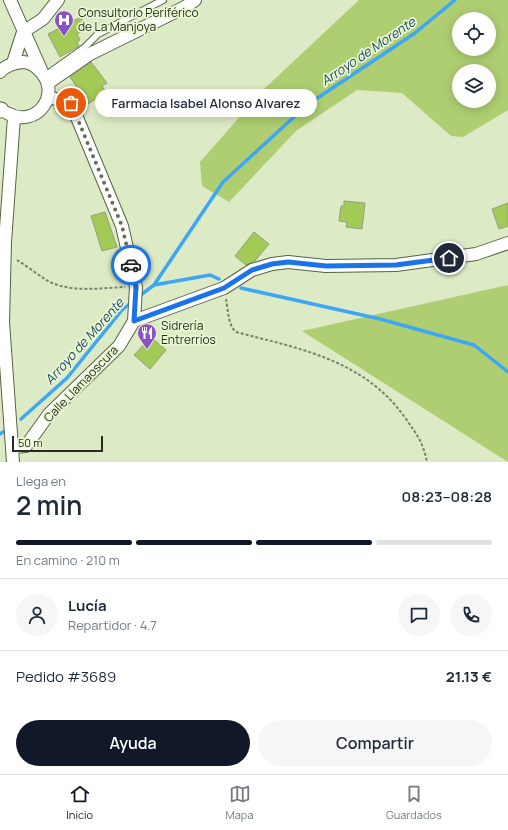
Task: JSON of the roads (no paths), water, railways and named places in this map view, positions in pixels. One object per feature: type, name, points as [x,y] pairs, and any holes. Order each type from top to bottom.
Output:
[{"type":"street","points":[[10,0],[23,32],[45,77],[48,97],[44,107],[35,114],[25,118],[4,112],[5,254],[3,322],[13,462]]},
{"type":"street","points":[[13,63],[23,32],[43,19],[58,0]]},
{"type":"street","points":[[45,77],[185,7],[195,0]]},
{"type":"street","points":[[0,72],[13,63],[24,62],[34,66],[45,77]]},
{"type":"street","name":"Calle Llamaoscura","points":[[13,447],[26,446],[49,414],[119,346],[135,315],[136,288],[122,226],[71,103],[48,97]]},
{"type":"street","points":[[135,315],[224,288],[252,270],[288,262],[326,266],[396,265],[476,254],[508,243]]},
{"type":"lane","points":[[45,77],[84,48],[98,34],[163,0]]},
{"type":"waterway","name":"Arroyo de Morente","points":[[138,297],[154,285],[223,182],[307,105],[415,33],[455,0]]},
{"type":"waterway","points":[[154,285],[210,275],[219,279]]},
{"type":"waterway","points":[[241,288],[380,319],[474,345],[508,372]]},
{"type":"waterway","name":"Arroyo de Morente","points":[[21,419],[67,378],[122,310],[132,302]]},
{"type":"place","name":"Consultorio Períférico de La Manjoya","points":[[64,37]]},
{"type":"place","name":"Farmacia Isabel Alonso Alvarez","points":[[71,103]]},
{"type":"place","name":"Sidrería Entrerríos","points":[[147,350]]}]
